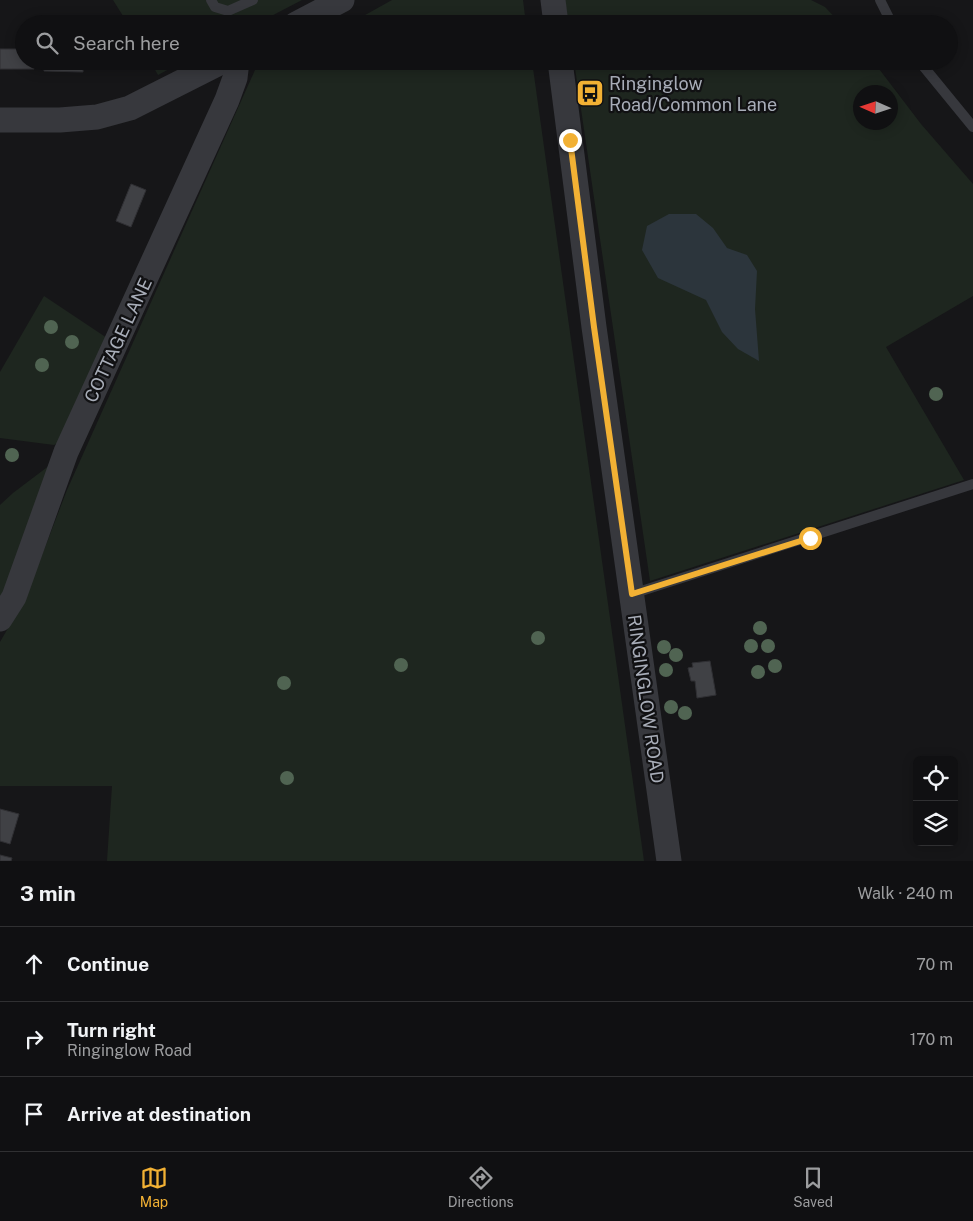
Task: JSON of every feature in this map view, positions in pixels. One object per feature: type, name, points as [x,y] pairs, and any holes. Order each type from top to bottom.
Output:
[{"type":"street","points":[[313,15],[342,0]]},
{"type":"street","points":[[553,0],[555,15]]},
{"type":"street","points":[[0,120],[60,120],[97,117],[130,108],[205,70]]},
{"type":"street","name":"COTTAGE LANE","points":[[0,619],[14,597],[66,452],[227,100],[236,70]]},
{"type":"street","name":"RINGINGLOW ROAD","points":[[561,70],[594,327],[669,861]]},
{"type":"lane","points":[[211,0],[215,7],[228,11],[253,0]]},
{"type":"lane","points":[[880,0],[888,15]]},
{"type":"lane","points":[[926,70],[973,127]]},
{"type":"lane","points":[[632,594],[973,484]]},
{"type":"shaded area","points":[[113,0],[302,0],[273,15],[122,15]]},
{"type":"shaded area","points":[[392,0],[523,0],[525,15],[365,15]]},
{"type":"shaded area","points":[[565,0],[811,0],[825,7],[833,15],[567,15]]},
{"type":"shaded area","points":[[155,70],[167,70],[158,75]]},
{"type":"shaded area","points":[[255,70],[533,70],[644,861],[107,861],[112,786],[0,786],[0,642],[26,597],[67,490]]},
{"type":"shaded area","points":[[575,70],[880,70],[891,85],[853,85],[853,130],[898,130],[898,94],[921,124],[973,184],[973,296],[886,347],[964,480],[650,581]]},
{"type":"shaded area","points":[[669,214],[696,214],[713,228],[727,248],[747,255],[757,271],[755,309],[759,361],[738,349],[722,332],[706,300],[658,278],[642,250],[647,226]]},
{"type":"shaded area","points":[[44,296],[107,338],[62,440],[54,445],[0,438],[0,372]]},
{"type":"shaded area","points":[[54,462],[12,582],[0,598],[0,505]]},
{"type":"building","points":[[0,49],[15,49],[15,69],[0,69]]},
{"type":"building","points":[[83,70],[83,72],[44,71]]},
{"type":"building","points":[[131,184],[146,190],[131,227],[116,221]]},
{"type":"building","points":[[710,661],[716,695],[697,698],[695,681],[691,681],[688,668],[693,667],[692,663]]},
{"type":"building","points":[[0,809],[19,814],[10,844],[0,841]]},
{"type":"building","points":[[0,855],[12,858],[11,861],[0,861]]},
{"type":"place","name":"Ringinglow Road/Common Lane","points":[[590,93]]},
{"type":"route","points":[[570,140],[594,327],[632,594],[810,538]]}]
